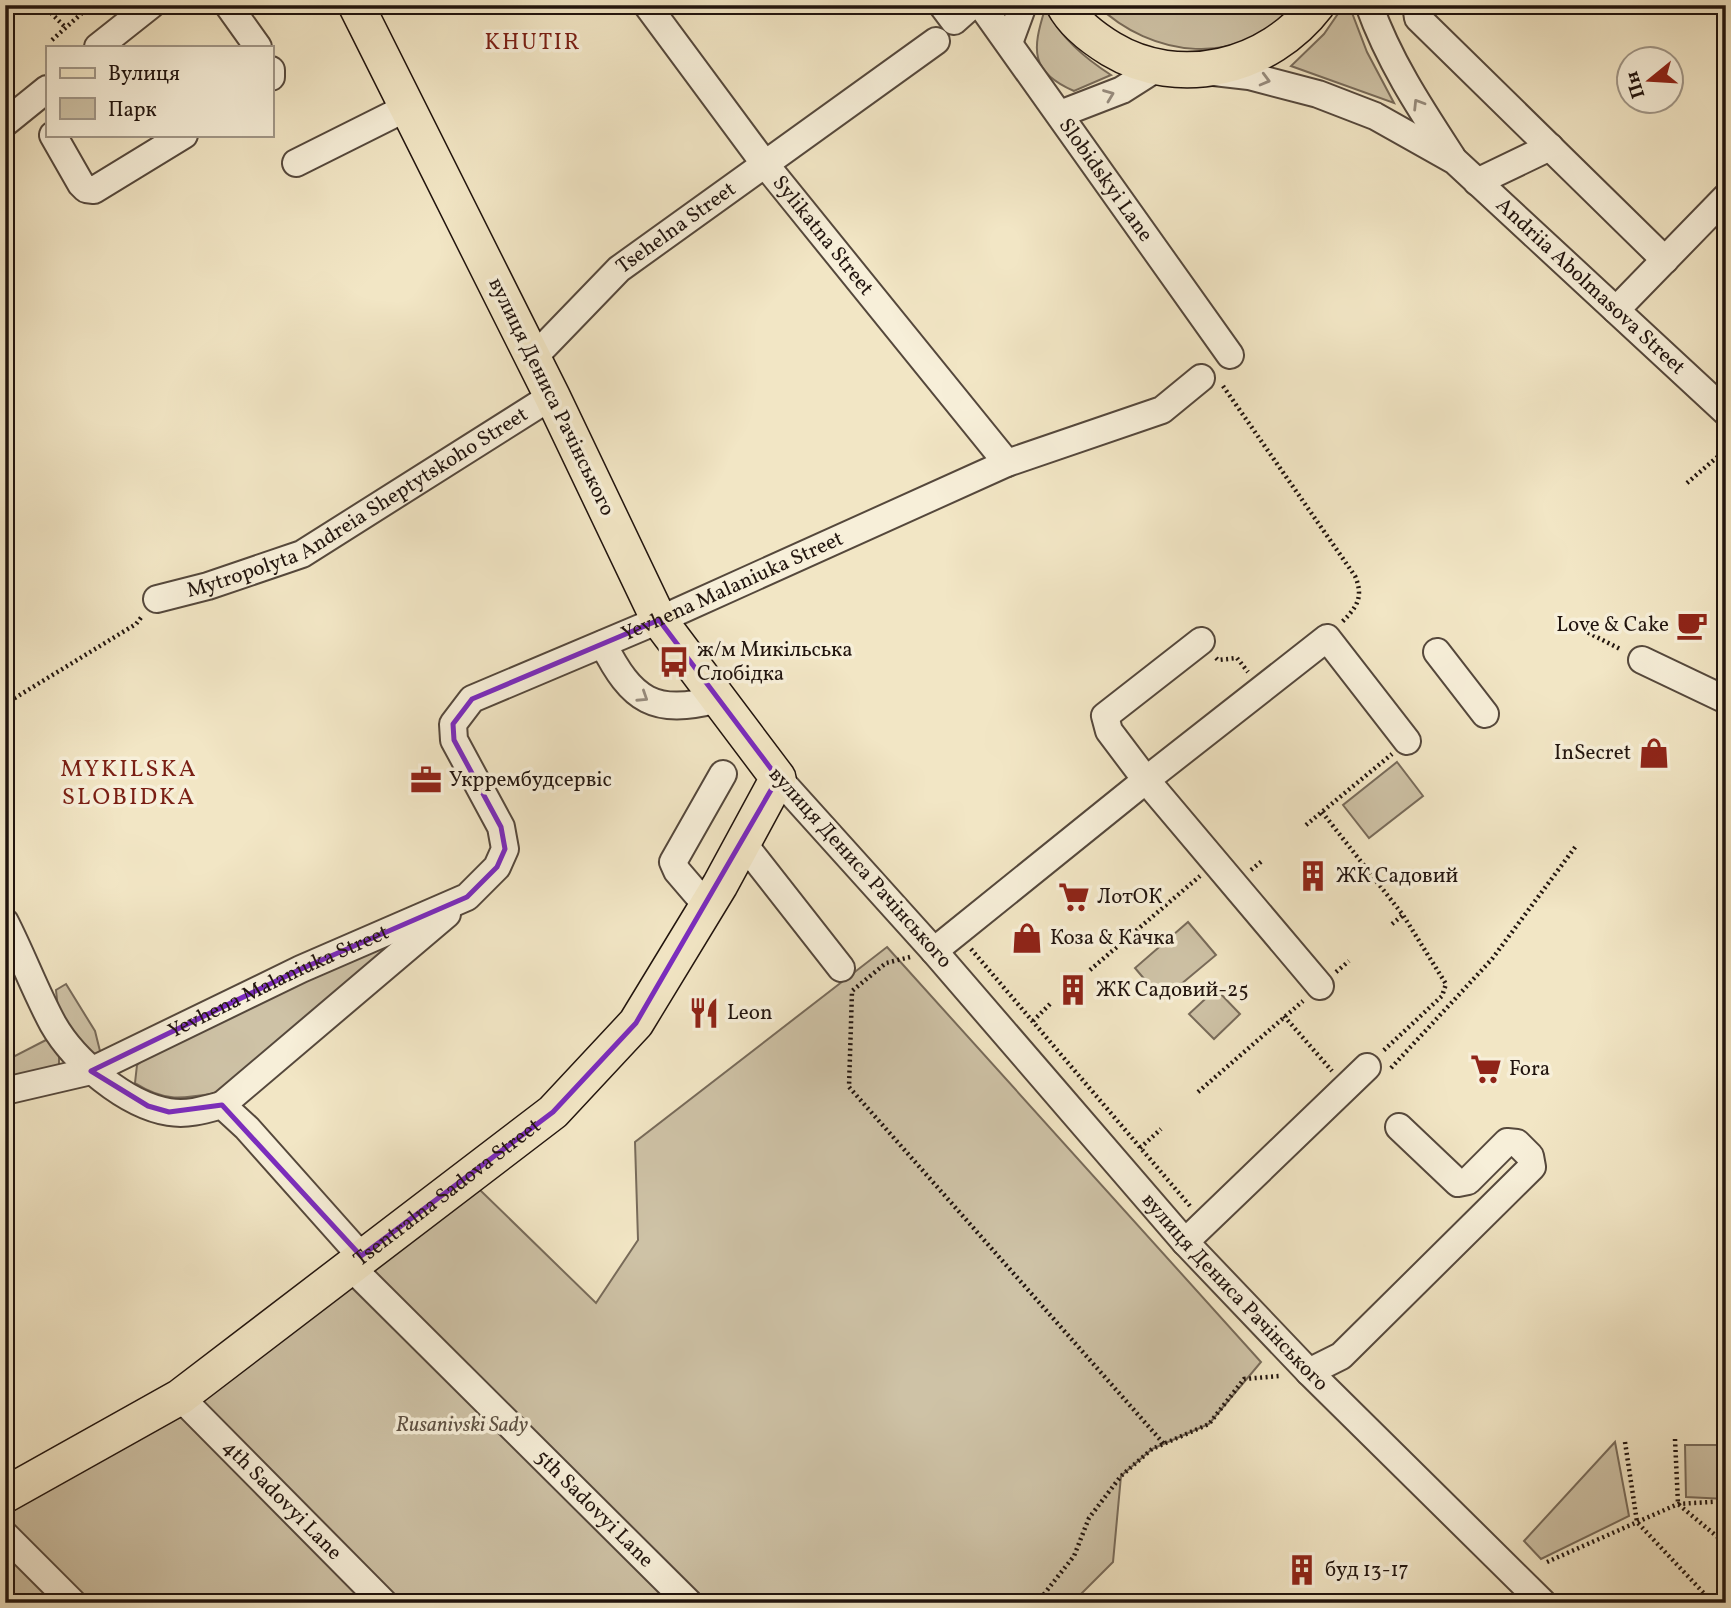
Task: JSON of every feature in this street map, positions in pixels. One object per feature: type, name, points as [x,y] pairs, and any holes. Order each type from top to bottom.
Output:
[{"type":"main road","name":"вулиця Дениса Рачінського","points":[[356,5],[552,396],[659,620],[778,778]]},
{"type":"main road","points":[[1064,5],[1095,40],[1128,59],[1154,68],[1198,71],[1235,63],[1270,49],[1302,24],[1317,5]]},
{"type":"main road","name":"Tsentralna Sadova Street","points":[[5,1495],[180,1397],[553,1112],[636,1023],[707,906],[778,778]]},
{"type":"street","points":[[99,46],[151,5]]},
{"type":"street","points":[[228,5],[257,46]]},
{"type":"street","name":"Sylikatna Street","points":[[647,5],[764,163],[1007,463]]},
{"type":"street","points":[[943,5],[954,21],[972,5]]},
{"type":"street","name":"Slobidskyi Lane","points":[[981,5],[1230,355]]},
{"type":"street","points":[[1009,43],[1023,5]]},
{"type":"street","name":"Andriia Abolmasova Street","points":[[1369,5],[1382,40],[1402,77],[1455,161],[1726,412]]},
{"type":"street","points":[[1416,5],[1418,18],[1665,260]]},
{"type":"street","name":"Tsehelna Street","points":[[533,358],[620,269],[936,41]]},
{"type":"street","points":[[1060,114],[1122,90],[1154,68]]},
{"type":"street","name":"Andriia Abolmasova Street","points":[[1198,71],[1249,75],[1318,93],[1375,116],[1455,161]]},
{"type":"street","points":[[5,123],[40,95],[46,121]]},
{"type":"street","points":[[296,163],[406,108]]},
{"type":"street","points":[[54,136],[81,184],[86,189],[94,190],[182,136]]},
{"type":"street","points":[[1477,182],[1550,147]]},
{"type":"street","points":[[1616,310],[1725,199]]},
{"type":"street","name":"Yevhena Malaniuka Street","points":[[91,1072],[148,1106],[169,1112],[194,1113],[222,1105],[467,897],[497,867],[505,849],[501,827],[454,740],[453,724],[472,699],[659,620],[1007,463],[1162,410],[1201,377]]},
{"type":"street","name":"Mytropolyta Andreia Sheptytskoho Street","points":[[157,599],[208,586],[302,554],[552,396]]},
{"type":"street","points":[[934,951],[1327,638],[1407,741]]},
{"type":"street","points":[[1201,641],[1105,716],[1109,731],[1146,780],[1320,986]]},
{"type":"street","points":[[603,644],[629,687],[643,699],[661,707],[691,706],[718,699]]},
{"type":"street","points":[[1437,652],[1485,714]]},
{"type":"street","points":[[1642,660],[1726,699]]},
{"type":"street","points":[[707,906],[677,871],[673,862],[723,774]]},
{"type":"street","name":"вулиця Дениса Рачінського","points":[[778,778],[934,951],[1185,1242],[1310,1372],[1543,1603]]},
{"type":"street","points":[[743,843],[841,968]]},
{"type":"street","name":"Yevhena Malaniuka Street","points":[[5,1091],[91,1072],[300,969],[467,897]]},
{"type":"street","points":[[5,922],[54,1025],[91,1072]]},
{"type":"street","points":[[1185,1242],[1346,1086],[1378,1068]]},
{"type":"street","points":[[222,1105],[247,1128],[356,1261]]},
{"type":"street","points":[[1310,1372],[1341,1356],[1532,1167],[1533,1162],[1523,1149],[1517,1143],[1507,1142],[1468,1181],[1458,1183],[1399,1127]]},
{"type":"street","name":"5th Sadovyi Lane","points":[[356,1261],[689,1603]]},
{"type":"street","name":"4th Sadovyi Lane","points":[[180,1397],[384,1603]]},
{"type":"street","points":[[5,1535],[74,1603]]},
{"type":"path","points":[[43,5],[66,28]]},
{"type":"path","points":[[52,40],[92,5]]},
{"type":"path","points":[[1201,377],[1212,370],[1355,576],[1361,589],[1360,599],[1327,638]]},
{"type":"path","points":[[1687,483],[1723,453]]},
{"type":"path","points":[[5,704],[136,624],[157,599]]},
{"type":"path","points":[[1583,630],[1642,660]]},
{"type":"path","points":[[1201,641],[1218,660],[1237,658],[1261,690]]},
{"type":"path","points":[[1306,825],[1407,741]]},
{"type":"path","points":[[1322,811],[1403,915],[1443,978],[1445,990],[1378,1068]]},
{"type":"path","points":[[1378,1068],[1492,960],[1576,846]]},
{"type":"path","points":[[1090,970],[1216,861]]},
{"type":"path","points":[[1392,924],[1403,915]]},
{"type":"path","points":[[957,932],[1205,1223]]},
{"type":"path","points":[[934,951],[886,963],[852,991],[849,1087],[1164,1444]]},
{"type":"path","points":[[1198,1093],[1349,961]]},
{"type":"path","points":[[1033,1021],[1050,1004]]},
{"type":"path","points":[[1284,1016],[1346,1086]]},
{"type":"path","points":[[1140,1148],[1161,1129]]},
{"type":"path","points":[[1037,1603],[1074,1556],[1089,1518],[1121,1476],[1152,1449],[1209,1424],[1244,1379],[1310,1372]]},
{"type":"path","points":[[1675,1439],[1678,1504],[1726,1544]]},
{"type":"path","points":[[1625,1442],[1637,1522],[1713,1603]]},
{"type":"path","points":[[1547,1562],[1678,1504],[1726,1501]]},
{"type":"highlighted area","points":[[659,620],[778,778],[636,1023],[553,1112],[361,1256],[222,1105],[169,1112],[148,1106],[91,1071],[301,969],[467,897],[497,867],[505,849],[501,827],[454,740],[453,724],[472,699]]},
{"type":"green space","points":[[1097,5],[1292,5],[1271,26],[1248,40],[1222,47],[1196,49],[1169,45],[1143,36],[1119,23]]},
{"type":"green space","points":[[1344,5],[1349,5],[1367,52],[1394,103],[1291,66],[1324,34]]},
{"type":"green space","points":[[1045,9],[1074,46],[1111,75],[1074,91],[1049,76],[1042,68],[1037,48]]},
{"type":"green space","points":[[1397,762],[1423,796],[1369,838],[1343,805]]},
{"type":"green space","points":[[1188,922],[1216,955],[1162,1000],[1135,968]]},
{"type":"green space","points":[[424,926],[216,1093],[193,1097],[165,1096],[135,1083],[137,1065],[153,1051]]},
{"type":"green space","name":"Rusanivski Sady","points":[[887,947],[1261,1362],[1209,1424],[1152,1449],[1121,1476],[1113,1562],[1072,1603],[5,1603],[5,1508],[479,1189],[596,1303],[638,1240],[635,1142]]},
{"type":"green space","points":[[66,984],[95,1031],[101,1055],[88,1056],[58,1009],[56,990]]},
{"type":"green space","points":[[1216,989],[1240,1014],[1214,1039],[1189,1014]]},
{"type":"green space","points":[[46,1040],[59,1047],[59,1069],[5,1081],[5,1061]]},
{"type":"green space","points":[[1615,1442],[1629,1516],[1541,1559],[1524,1541]]},
{"type":"green space","points":[[1685,1445],[1726,1445],[1726,1499],[1686,1497]]},
{"type":"place","name":"Love & Cake","points":[[1692,625]]},
{"type":"place","name":"ж/м Микільська Слобідка","points":[[674,662]]},
{"type":"place","name":"InSecret","points":[[1654,753]]},
{"type":"place","name":"Укррембудсервіс","points":[[426,780]]},
{"type":"place","name":"ЖК Садовий","points":[[1313,876]]},
{"type":"place","name":"ЛотОК","points":[[1074,897]]},
{"type":"place","name":"Коза & Качка","points":[[1027,938]]},
{"type":"place","name":"ЖК Садовий-25","points":[[1073,990]]},
{"type":"place","name":"Leon","points":[[704,1013]]},
{"type":"place","name":"Fora","points":[[1486,1069]]},
{"type":"place","name":"буд 13-17","points":[[1302,1570]]},
{"type":"district","name":"KHUTIR","points":[[533,43]]},
{"type":"district","name":"MYKILSKA SLOBIDKA","points":[[129,784]]}]
